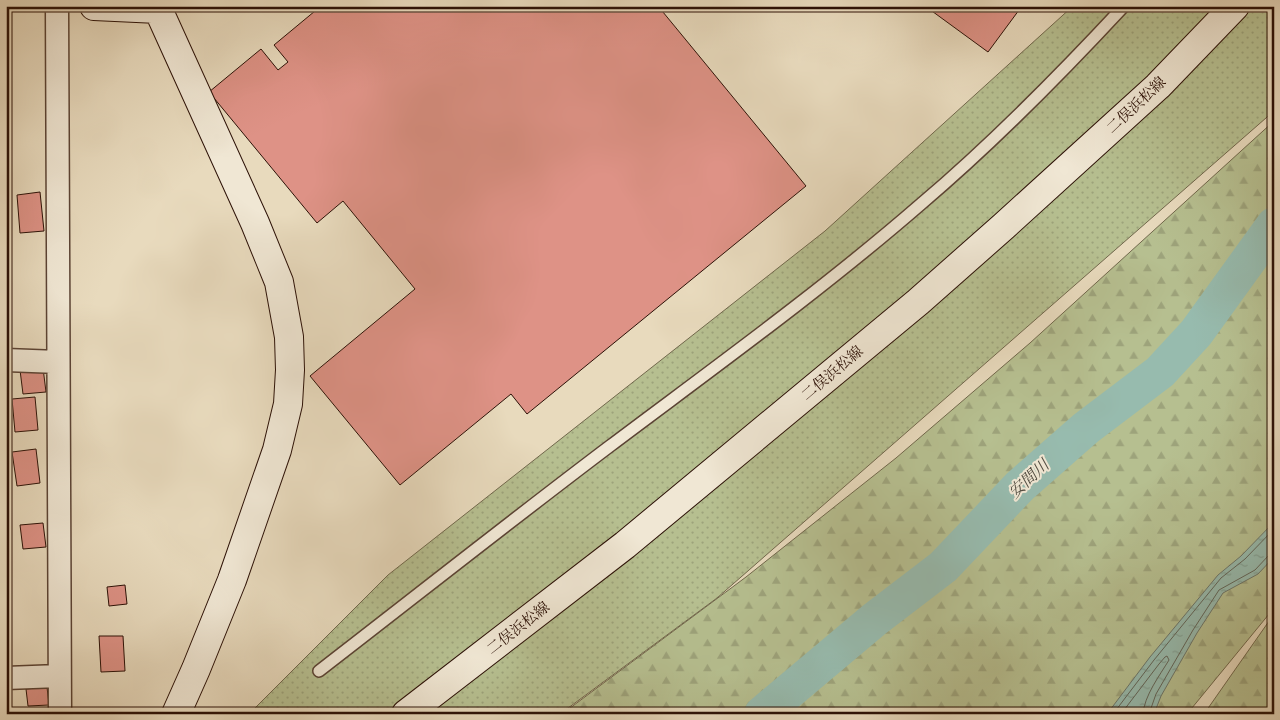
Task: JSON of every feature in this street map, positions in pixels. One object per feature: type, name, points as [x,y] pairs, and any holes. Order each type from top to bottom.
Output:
[{"type":"main road","points":[[94,6],[160,8],[272,265],[278,282],[289,337],[288,404],[277,450],[232,580],[176,714]]},
{"type":"main road","name":"二俣浜松線","points":[[406,714],[625,545],[918,302],[1158,86],[1235,6]]},
{"type":"street","points":[[57,6],[60,714]]},
{"type":"street","points":[[6,360],[58,362]]},
{"type":"street","points":[[6,678],[59,676]]},
{"type":"lane","points":[[319,671],[808,297],[920,206],[985,148],[1080,54],[1124,6]]},
{"type":"green space","points":[[1073,6],[1274,6],[1274,111],[717,598],[560,714],[249,714],[388,575],[825,231]]},
{"type":"green space","points":[[1274,121],[1274,608],[1187,714],[562,714],[746,577],[896,458],[1030,343]]},
{"type":"green space","points":[[1274,614],[1274,714],[1204,714]]},
{"type":"water","points":[[1274,522],[1274,557],[1258,574],[1223,593],[1197,633],[1161,696],[1154,714],[1107,714],[1150,657],[1218,575],[1241,556]]},
{"type":"building","points":[[321,6],[658,6],[806,186],[527,414],[511,394],[400,485],[310,376],[415,289],[343,201],[317,223],[209,92],[261,49],[278,70],[288,62],[274,45]]},
{"type":"building","points":[[925,6],[1022,6],[988,52]]},
{"type":"building","points":[[40,192],[44,231],[20,233],[17,195]]},
{"type":"building","points":[[43,368],[46,392],[23,394],[20,370]]},
{"type":"building","points":[[35,397],[38,430],[15,432],[12,399]]},
{"type":"building","points":[[36,449],[40,483],[17,486],[12,452]]},
{"type":"building","points":[[43,523],[46,547],[23,549],[20,525]]},
{"type":"building","points":[[125,585],[127,604],[109,606],[107,587]]},
{"type":"building","points":[[99,636],[123,636],[125,671],[101,672]]},
{"type":"building","points":[[47,687],[49,705],[28,706],[26,689]]},
{"type":"waterway","name":"安間川","points":[[762,714],[875,619],[943,567],[1020,486],[1086,428],[1160,372],[1196,333],[1274,225]]}]
